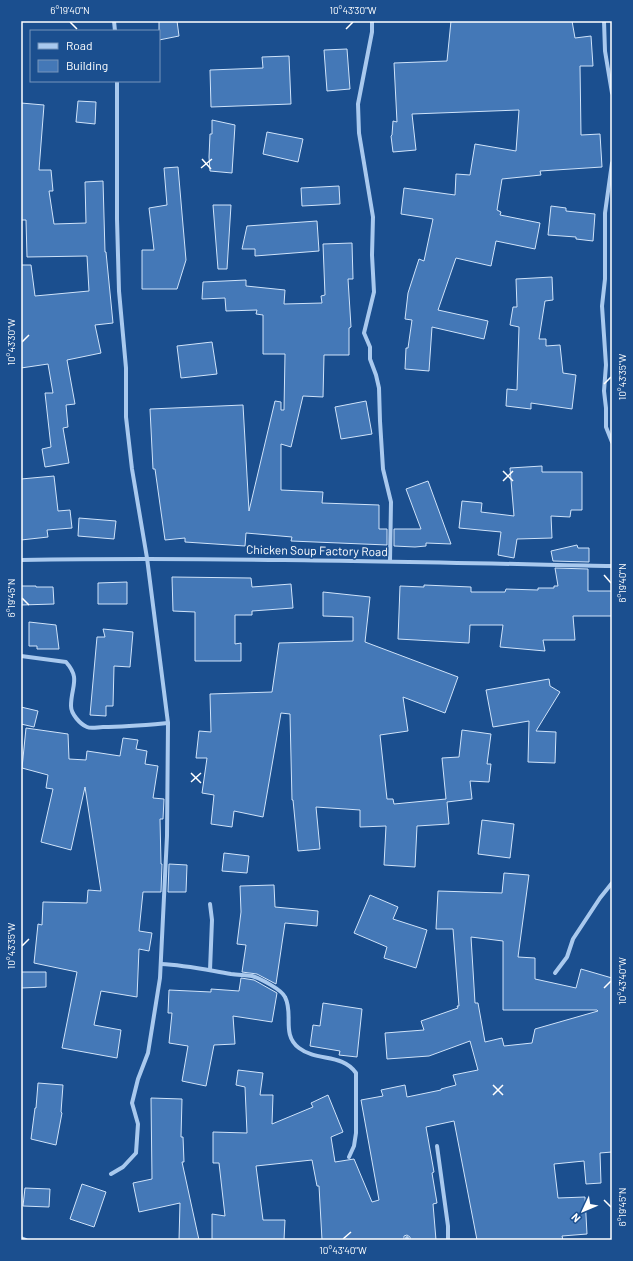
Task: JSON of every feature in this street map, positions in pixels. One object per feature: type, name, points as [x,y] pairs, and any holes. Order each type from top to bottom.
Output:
[{"type":"street","points":[[372,21],[372,32],[358,104],[359,133],[373,217],[372,255],[374,292],[364,333],[370,347],[370,359],[376,374],[379,388],[383,470],[390,502],[390,561]]},
{"type":"street","points":[[604,21],[605,51],[612,93]]},
{"type":"street","points":[[111,1174],[123,1167],[136,1153],[138,1124],[132,1103],[138,1078],[148,1054],[160,978],[167,836],[168,723],[147,558],[132,469],[126,417],[126,368],[119,291],[117,219],[117,82]]},
{"type":"street","points":[[612,163],[605,213],[605,279],[602,306],[606,365],[604,391],[606,428],[612,442]]},
{"type":"street","name":"Chicken Soup Factory Road","points":[[21,560],[147,558],[612,566]]},
{"type":"street","points":[[21,656],[66,662],[72,668],[75,679],[71,706],[73,713],[78,720],[88,727],[132,727],[168,723]]},
{"type":"street","points":[[555,973],[567,956],[573,939],[600,898],[612,883]]},
{"type":"street","points":[[210,904],[212,920],[210,970]]},
{"type":"street","points":[[161,964],[180,965],[253,976],[274,987],[285,996],[289,1013],[288,1028],[291,1040],[299,1048],[313,1055],[344,1062],[356,1073],[356,1133],[354,1146],[348,1157]]},
{"type":"street","points":[[437,1146],[448,1226],[448,1240]]},
{"type":"street","points":[[21,1238],[26,1240]]},
{"type":"building","points":[[159,21],[177,21],[179,36],[160,40]]},
{"type":"building","points":[[451,21],[572,21],[575,38],[591,36],[593,66],[580,66],[581,135],[600,134],[602,167],[540,171],[541,175],[502,179],[497,210],[501,212],[500,215],[540,223],[535,249],[496,241],[491,266],[456,258],[438,310],[488,321],[484,339],[432,327],[429,371],[405,369],[406,348],[408,348],[412,320],[405,319],[408,293],[419,259],[424,261],[433,219],[401,214],[404,188],[455,195],[456,174],[470,175],[475,144],[516,151],[519,110],[412,114],[416,150],[393,152],[391,136],[393,121],[397,122],[394,63],[447,61]]},
{"type":"building","points":[[347,49],[350,89],[327,91],[324,50]]},
{"type":"building","points":[[289,56],[291,104],[211,107],[210,70],[263,68],[262,57]]},
{"type":"building","points":[[78,101],[96,102],[95,124],[76,122]]},
{"type":"building","points":[[21,103],[44,105],[39,170],[51,170],[53,191],[49,191],[54,224],[86,223],[85,182],[103,181],[105,252],[113,323],[95,325],[101,353],[67,360],[75,404],[66,405],[68,427],[63,428],[69,463],[45,467],[42,449],[51,447],[45,393],[53,393],[48,364],[21,368],[21,265],[31,265],[35,296],[89,291],[87,256],[27,257],[26,220],[21,220]]},
{"type":"building","points":[[212,120],[235,125],[232,173],[210,171],[209,157]]},
{"type":"building","points":[[267,132],[303,139],[298,162],[263,154]]},
{"type":"building","points":[[178,167],[186,260],[177,289],[142,289],[142,250],[154,250],[149,208],[167,205],[164,168]]},
{"type":"building","points":[[339,186],[340,204],[302,206],[301,188]]},
{"type":"building","points":[[213,205],[231,205],[227,269],[218,269]]},
{"type":"building","points":[[551,206],[566,208],[566,211],[595,214],[593,241],[576,239],[576,237],[548,235]]},
{"type":"building","points":[[317,221],[319,251],[255,256],[255,249],[242,249],[247,226]]},
{"type":"building","points":[[352,243],[353,279],[348,279],[351,327],[349,328],[349,355],[324,355],[323,397],[303,396],[291,447],[281,444],[281,490],[323,492],[322,503],[379,505],[379,529],[387,529],[387,545],[291,541],[292,537],[246,533],[245,546],[185,542],[185,538],[165,540],[155,469],[153,469],[150,409],[243,405],[249,511],[275,401],[281,402],[281,410],[284,410],[285,354],[263,354],[263,315],[256,314],[257,310],[226,311],[225,298],[202,299],[203,282],[246,280],[246,286],[285,290],[284,304],[322,303],[321,296],[325,295],[323,244]]},
{"type":"building","points":[[552,277],[553,300],[545,301],[539,339],[546,339],[546,346],[560,345],[563,373],[576,375],[572,409],[531,403],[531,409],[506,406],[507,389],[517,390],[519,327],[510,325],[513,307],[517,307],[516,279]]},
{"type":"building","points":[[212,342],[217,374],[181,378],[177,346]]},
{"type":"building","points":[[366,401],[372,434],[341,439],[335,407]]},
{"type":"building","points":[[542,466],[542,472],[582,472],[582,510],[571,510],[570,517],[551,516],[552,538],[517,539],[514,558],[498,555],[501,532],[459,528],[462,501],[482,503],[481,512],[514,516],[510,468]]},
{"type":"building","points":[[54,476],[58,511],[70,510],[72,528],[47,530],[48,537],[21,540],[21,479]]},
{"type":"building","points":[[428,481],[451,544],[426,543],[426,546],[394,546],[394,529],[421,529],[406,489]]},
{"type":"building","points":[[79,518],[116,521],[114,539],[78,536]]},
{"type":"building","points":[[577,545],[578,548],[589,548],[589,562],[553,561],[551,551]]},
{"type":"building","points":[[555,568],[588,569],[588,591],[612,591],[612,616],[573,616],[575,640],[543,640],[545,651],[500,647],[503,625],[470,625],[469,643],[398,639],[400,586],[424,587],[424,585],[471,587],[471,592],[505,592],[506,589],[538,590],[538,588],[554,588],[554,586],[558,586]]},
{"type":"building","points":[[172,577],[251,578],[252,587],[291,584],[293,608],[252,611],[252,615],[235,615],[235,644],[241,643],[241,661],[195,661],[195,612],[173,611]]},
{"type":"building","points":[[127,582],[127,604],[98,604],[98,583]]},
{"type":"building","points":[[21,586],[53,587],[54,604],[21,605]]},
{"type":"building","points":[[323,592],[370,597],[365,642],[458,677],[445,713],[403,697],[408,731],[380,735],[387,799],[393,799],[394,804],[446,799],[442,758],[459,757],[462,730],[491,734],[487,764],[491,764],[489,782],[470,781],[472,799],[447,802],[449,824],[417,826],[415,867],[384,865],[386,826],[360,827],[360,810],[316,807],[320,849],[298,851],[292,800],[290,714],[281,713],[263,817],[234,811],[232,827],[211,824],[214,795],[202,793],[207,758],[196,758],[199,731],[211,732],[210,694],[272,692],[279,643],[353,641],[353,617],[323,616]]},
{"type":"building","points":[[29,622],[56,625],[59,649],[37,649],[37,646],[29,646]]},
{"type":"building","points":[[103,629],[133,632],[130,667],[114,666],[113,706],[106,706],[106,716],[90,715],[97,637],[105,637]]},
{"type":"building","points":[[549,679],[550,686],[560,692],[536,731],[556,732],[555,763],[528,762],[529,721],[493,727],[486,690]]},
{"type":"building","points":[[21,707],[38,711],[34,727],[21,724]]},
{"type":"building","points":[[26,728],[68,734],[69,759],[86,760],[87,751],[120,756],[123,738],[138,740],[136,749],[147,751],[145,764],[158,766],[153,798],[164,799],[163,819],[160,819],[162,864],[161,892],[143,892],[139,931],[152,933],[149,951],[139,949],[137,997],[101,991],[94,1025],[121,1030],[117,1058],[62,1048],[77,972],[34,963],[38,924],[42,925],[43,902],[87,903],[88,890],[101,891],[85,787],[71,850],[41,842],[53,789],[46,788],[48,775],[22,768]]},
{"type":"building","points":[[482,820],[514,824],[510,858],[478,854]]},
{"type":"building","points":[[224,853],[249,856],[247,873],[222,871]]},
{"type":"building","points":[[169,864],[187,865],[186,892],[168,892]]},
{"type":"building","points":[[504,873],[529,875],[518,957],[535,958],[535,979],[576,988],[581,969],[612,978],[612,1152],[600,1153],[601,1183],[586,1184],[584,1161],[554,1164],[558,1198],[585,1197],[587,1234],[562,1236],[563,1240],[477,1240],[454,1121],[426,1127],[434,1172],[432,1173],[437,1203],[433,1204],[436,1240],[410,1240],[410,1237],[407,1235],[404,1236],[404,1240],[322,1240],[319,1186],[317,1186],[312,1160],[256,1166],[263,1220],[285,1220],[284,1240],[212,1240],[212,1214],[225,1216],[219,1163],[213,1163],[213,1132],[247,1133],[245,1087],[236,1085],[238,1070],[263,1073],[260,1095],[273,1095],[272,1124],[313,1107],[311,1103],[328,1095],[343,1132],[331,1137],[335,1162],[354,1159],[372,1202],[379,1200],[361,1100],[383,1096],[381,1090],[405,1085],[407,1097],[441,1090],[456,1085],[453,1075],[478,1070],[470,1041],[429,1056],[387,1059],[385,1033],[424,1030],[421,1021],[458,1008],[457,1006],[459,1006],[453,929],[436,929],[438,891],[502,893]],"holes":[[[471,937],[503,941],[503,1010],[598,1011],[535,1029],[532,1043],[504,1046],[502,1038],[485,1042],[478,1003],[475,1003]]]},
{"type":"building","points":[[274,885],[275,907],[318,911],[317,926],[285,923],[276,984],[257,974],[242,972],[246,945],[237,944],[241,912],[240,886]]},
{"type":"building","points":[[370,895],[398,907],[393,919],[427,930],[416,968],[384,958],[387,947],[354,933]]},
{"type":"building","points":[[21,972],[46,972],[46,987],[21,988]]},
{"type":"building","points":[[241,978],[254,980],[277,993],[272,1022],[233,1016],[235,1044],[214,1045],[206,1086],[182,1081],[188,1046],[169,1043],[172,1013],[168,1013],[169,990],[211,992],[211,989],[239,991]]},
{"type":"building","points":[[323,1003],[362,1009],[357,1057],[339,1055],[340,1051],[310,1046],[313,1025],[320,1026]]},
{"type":"building","points":[[38,1083],[63,1085],[62,1113],[56,1145],[31,1139]]},
{"type":"building","points":[[151,1098],[182,1099],[181,1137],[183,1137],[184,1162],[182,1162],[199,1240],[179,1240],[180,1203],[139,1212],[133,1183],[152,1179]]},
{"type":"building","points":[[82,1184],[106,1192],[94,1227],[70,1219]]},
{"type":"building","points":[[25,1188],[50,1189],[49,1207],[23,1206]]}]
